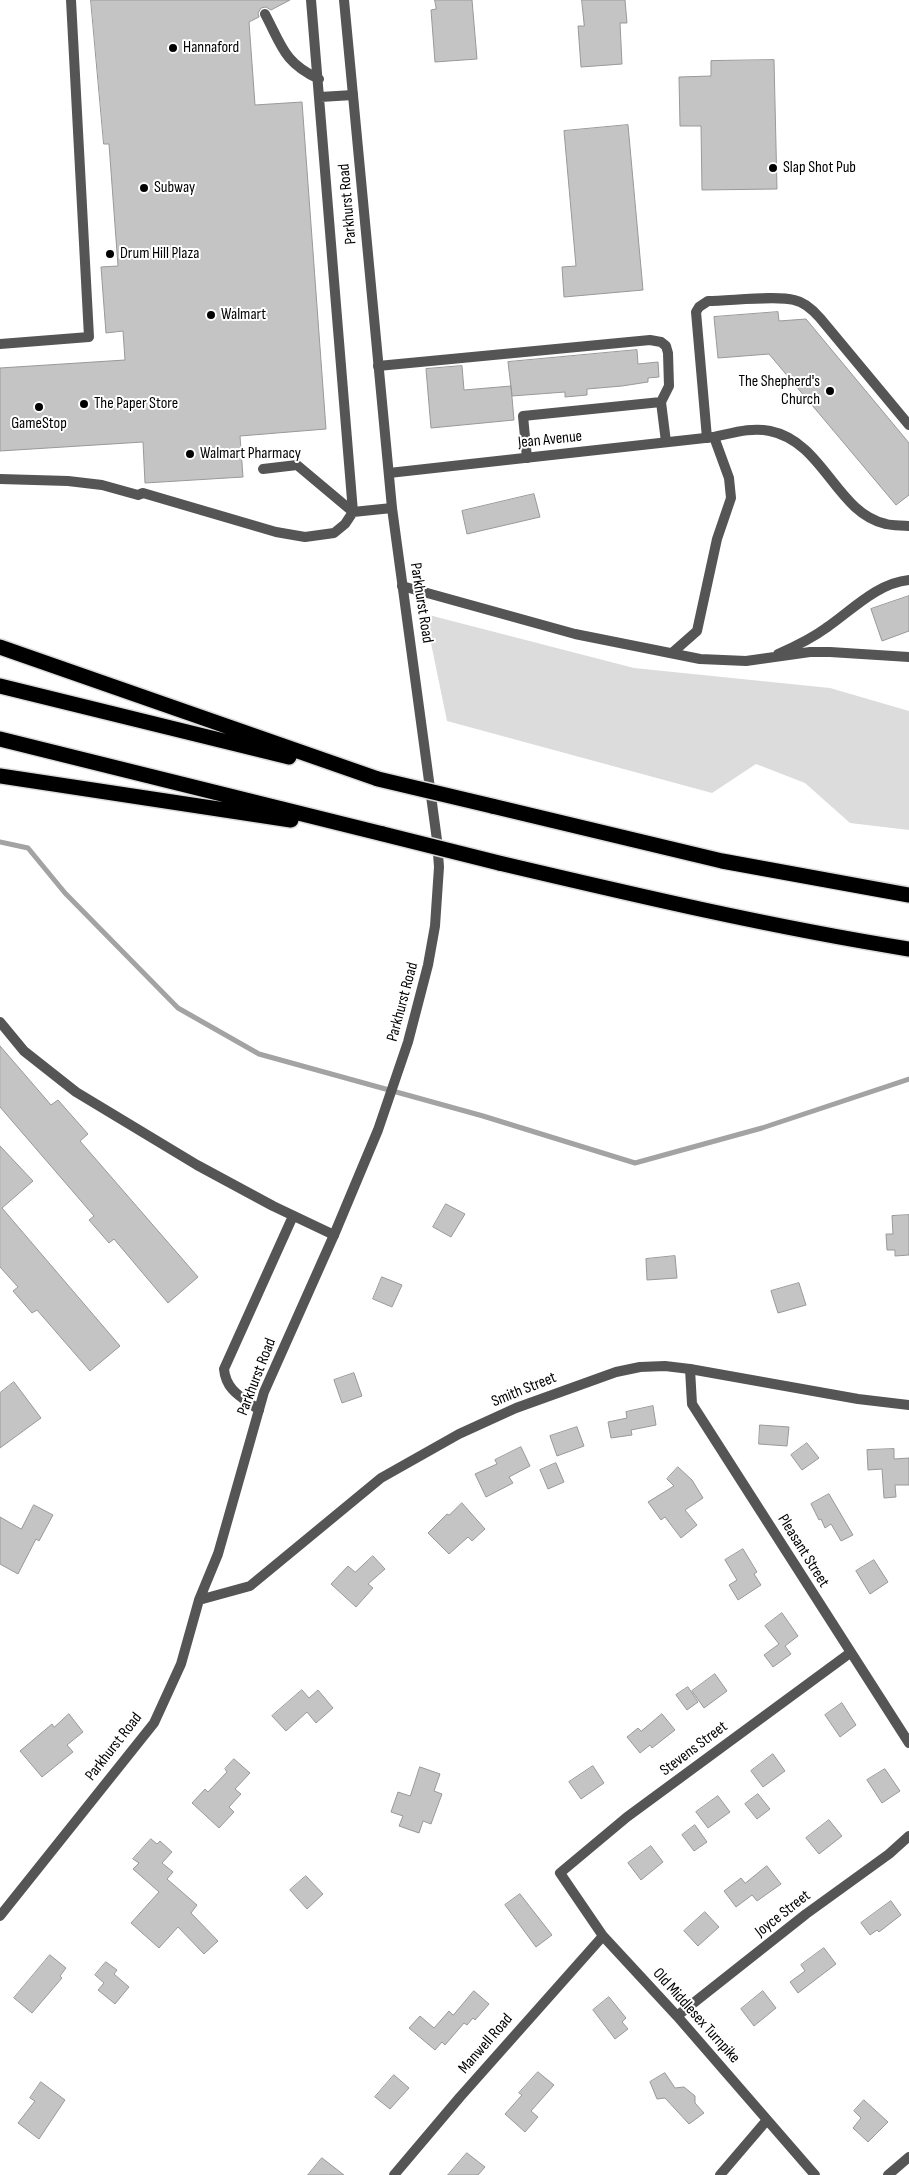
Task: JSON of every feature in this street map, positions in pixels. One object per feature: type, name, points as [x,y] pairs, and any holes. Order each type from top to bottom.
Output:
[{"type":"highway","points":[[0,647],[378,779]]},
{"type":"highway","points":[[0,686],[722,861],[909,895]]},
{"type":"highway","points":[[0,739],[642,897],[812,932],[909,949]]},
{"type":"highway","points":[[0,776],[384,834]]},
{"type":"street","points":[[0,344],[89,337],[71,0]]},
{"type":"street","points":[[0,479],[68,481],[102,485],[138,495],[143,493],[276,532],[304,537],[334,533],[345,524],[353,512],[319,79],[311,0]]},
{"type":"street","name":"Parkhurst Road","points":[[0,1916],[154,1723],[181,1664],[199,1600],[218,1554],[264,1392],[334,1235],[378,1130],[417,1012],[428,965],[436,917],[439,866],[430,782],[392,508],[344,0]]},
{"type":"street","points":[[265,14],[289,61],[303,72],[319,79]]},
{"type":"street","points":[[320,98],[353,95]]},
{"type":"street","points":[[672,653],[697,630],[717,539],[731,498],[729,478],[711,437],[696,312],[698,307],[708,301],[780,298],[794,299],[807,306],[820,318],[909,425]]},
{"type":"street","points":[[378,366],[650,340],[661,342],[666,346],[668,353],[669,386],[661,402],[666,442]]},
{"type":"street","points":[[527,458],[523,416],[661,402]]},
{"type":"street","name":"Jean Avenue","points":[[389,473],[711,437],[747,429],[769,430],[784,435],[807,449],[857,510],[885,524],[909,526]]},
{"type":"street","points":[[263,469],[297,465],[353,512],[392,508]]},
{"type":"street","points":[[762,660],[794,647],[824,630],[875,592],[891,584],[909,580]]},
{"type":"street","points":[[402,586],[567,632],[672,653],[725,661],[762,660],[810,652],[909,657]]},
{"type":"street","points":[[0,1022],[24,1051],[76,1092],[197,1165],[293,1216],[334,1235]]},
{"type":"street","points":[[259,1410],[231,1389],[224,1380],[224,1369],[293,1216]]},
{"type":"street","name":"Smith Street","points":[[199,1600],[250,1586],[381,1478],[459,1434],[516,1408],[616,1372],[648,1367],[690,1368],[858,1399],[909,1405]]},
{"type":"street","name":"Pleasant Street","points":[[690,1368],[692,1404],[909,1744]]},
{"type":"street","name":"Stevens Street","points":[[560,1873],[627,1817],[850,1653]]},
{"type":"street","name":"Joyce Street","points":[[677,2016],[806,1914],[889,1854],[909,1836]]},
{"type":"street","name":"Old Middlesex Turnpike","points":[[560,1873],[603,1936],[677,2016],[815,2175]]},
{"type":"street","name":"Manwell Road","points":[[394,2175],[460,2096],[603,1936]]},
{"type":"street","points":[[720,2175],[767,2120]]},
{"type":"street","points":[[888,2175],[909,2157]]},
{"type":"shaded area","points":[[425,614],[634,668],[830,688],[909,711],[909,830],[850,823],[805,783],[756,764],[712,793],[447,721]]},
{"type":"building","name":"Walmart","points":[[91,0],[290,0],[271,10],[266,7],[261,8],[258,13],[259,17],[249,22],[255,105],[302,102],[326,429],[240,436],[243,477],[145,483],[143,442],[0,451],[0,368],[125,360],[123,331],[106,333],[101,267],[118,266],[109,144],[104,144]]},
{"type":"building","points":[[435,0],[472,0],[477,59],[435,62],[431,10],[436,9]]},
{"type":"building","points":[[582,0],[625,0],[627,23],[620,23],[622,64],[581,67],[578,26],[584,26]]},
{"type":"building","points":[[774,60],[777,189],[702,190],[701,126],[680,126],[679,77],[711,76],[711,61]]},
{"type":"building","points":[[628,125],[643,290],[564,297],[562,267],[576,266],[564,131]]},
{"type":"building","points":[[778,312],[779,321],[806,319],[909,443],[909,495],[896,505],[769,354],[718,358],[714,317]]},
{"type":"building","points":[[637,350],[638,364],[658,362],[659,377],[648,378],[648,382],[587,389],[587,395],[565,397],[565,392],[512,396],[508,362]]},
{"type":"building","points":[[462,366],[464,390],[511,386],[514,420],[431,428],[426,369]]},
{"type":"building","points":[[534,494],[540,517],[467,534],[462,511]]},
{"type":"building","points":[[909,596],[909,631],[882,641],[871,609]]},
{"type":"building","points":[[0,1046],[51,1105],[58,1100],[88,1134],[80,1141],[198,1277],[168,1303],[114,1239],[109,1243],[89,1220],[94,1216],[0,1107]]},
{"type":"building","points":[[0,1146],[33,1181],[2,1208],[120,1346],[90,1371],[37,1310],[32,1313],[13,1291],[18,1287],[0,1267]]},
{"type":"building","points":[[446,1204],[465,1214],[451,1237],[433,1227]]},
{"type":"building","points":[[909,1215],[909,1255],[895,1256],[895,1250],[887,1250],[886,1234],[893,1234],[892,1216]]},
{"type":"building","points":[[675,1256],[677,1278],[647,1280],[646,1259]]},
{"type":"building","points":[[382,1277],[402,1285],[392,1307],[373,1299]]},
{"type":"building","points":[[799,1283],[806,1305],[778,1313],[771,1291]]},
{"type":"building","points":[[354,1373],[362,1396],[342,1403],[334,1380]]},
{"type":"building","points":[[14,1382],[41,1418],[0,1448],[0,1393]]},
{"type":"building","points":[[653,1406],[656,1425],[631,1430],[632,1435],[611,1438],[608,1422],[627,1418],[626,1412]]},
{"type":"building","points":[[760,1425],[789,1427],[787,1446],[759,1444]]},
{"type":"building","points":[[577,1427],[584,1446],[557,1456],[550,1436]]},
{"type":"building","points":[[807,1443],[819,1458],[802,1470],[791,1455]]},
{"type":"building","points":[[521,1447],[530,1466],[509,1477],[513,1483],[486,1497],[475,1474],[497,1464],[495,1460]]},
{"type":"building","points":[[894,1449],[894,1459],[909,1458],[909,1485],[895,1485],[896,1497],[884,1498],[882,1469],[868,1470],[867,1450]]},
{"type":"building","points":[[556,1463],[564,1482],[548,1489],[540,1470]]},
{"type":"building","points":[[678,1467],[692,1480],[703,1498],[685,1510],[697,1525],[681,1538],[665,1517],[661,1520],[648,1502],[674,1486],[667,1479]]},
{"type":"building","points":[[829,1494],[853,1535],[841,1541],[831,1524],[825,1528],[811,1504]]},
{"type":"building","points":[[462,1503],[485,1529],[472,1541],[468,1537],[449,1554],[428,1533],[447,1514],[449,1515]]},
{"type":"building","points":[[34,1505],[53,1515],[39,1541],[36,1539],[18,1574],[0,1564],[0,1517],[21,1529]]},
{"type":"building","points":[[743,1549],[757,1572],[754,1574],[761,1585],[738,1600],[729,1585],[737,1580],[725,1560]]},
{"type":"building","points":[[373,1556],[385,1569],[368,1584],[373,1588],[356,1607],[331,1584],[348,1566],[355,1572]]},
{"type":"building","points":[[874,1560],[888,1582],[870,1594],[856,1571]]},
{"type":"building","points":[[782,1613],[798,1636],[785,1646],[791,1654],[773,1667],[764,1655],[779,1644],[765,1626]]},
{"type":"building","points":[[715,1674],[727,1691],[704,1708],[692,1691]]},
{"type":"building","points":[[688,1687],[698,1702],[687,1710],[676,1695]]},
{"type":"building","points":[[302,1690],[309,1698],[318,1690],[333,1708],[316,1723],[307,1712],[286,1731],[272,1716]]},
{"type":"building","points":[[842,1703],[856,1725],[840,1737],[825,1715]]},
{"type":"building","points":[[69,1714],[83,1732],[67,1745],[73,1752],[42,1777],[20,1751],[52,1724],[54,1727]]},
{"type":"building","points":[[662,1714],[675,1730],[652,1748],[650,1745],[640,1753],[627,1737],[638,1728],[641,1731]]},
{"type":"building","points":[[773,1754],[785,1771],[763,1787],[751,1771]]},
{"type":"building","points":[[234,1759],[250,1773],[235,1789],[241,1794],[229,1807],[234,1812],[219,1828],[192,1803],[205,1789],[208,1792],[227,1772],[225,1769]]},
{"type":"building","points":[[593,1766],[604,1783],[581,1799],[569,1782]]},
{"type":"building","points":[[420,1767],[440,1774],[434,1791],[442,1794],[431,1824],[423,1821],[419,1833],[399,1826],[403,1816],[391,1812],[398,1792],[410,1796]]},
{"type":"building","points":[[885,1769],[900,1791],[882,1803],[867,1780]]},
{"type":"building","points":[[758,1794],[770,1809],[757,1819],[745,1804]]},
{"type":"building","points":[[718,1796],[730,1812],[708,1828],[696,1812]]},
{"type":"building","points":[[829,1820],[842,1836],[819,1854],[806,1838]]},
{"type":"building","points":[[695,1825],[707,1842],[694,1851],[682,1835]]},
{"type":"building","points":[[151,1839],[157,1844],[160,1841],[172,1852],[162,1863],[173,1872],[167,1879],[197,1905],[191,1913],[218,1941],[204,1954],[178,1927],[159,1948],[131,1923],[159,1892],[133,1869],[139,1863],[133,1859]]},
{"type":"building","points":[[651,1846],[663,1862],[641,1880],[628,1863]]},
{"type":"building","points":[[767,1866],[781,1884],[757,1901],[752,1895],[736,1907],[724,1891],[741,1878],[745,1883]]},
{"type":"building","points":[[306,1876],[323,1894],[307,1909],[290,1890]]},
{"type":"building","points":[[520,1894],[552,1935],[536,1947],[505,1905]]},
{"type":"building","points":[[891,1901],[901,1915],[879,1932],[877,1930],[870,1935],[861,1923]]},
{"type":"building","points":[[705,1912],[719,1927],[698,1946],[684,1931]]},
{"type":"building","points":[[824,1948],[836,1964],[798,1993],[790,1982],[805,1971],[801,1965]]},
{"type":"building","points":[[50,1955],[66,1968],[60,1976],[62,1978],[32,2013],[14,1998]]},
{"type":"building","points":[[106,1962],[117,1970],[114,1974],[129,1987],[115,2004],[98,1990],[104,1983],[95,1975]]},
{"type":"building","points":[[474,1991],[489,2004],[475,2020],[473,2018],[467,2025],[464,2023],[445,2045],[442,2042],[435,2050],[409,2028],[420,2016],[434,2028],[449,2011],[453,2015]]},
{"type":"building","points":[[763,1991],[776,2008],[754,2026],[741,2009]]},
{"type":"building","points":[[609,1997],[626,2018],[622,2022],[628,2029],[615,2039],[593,2010]]},
{"type":"building","points":[[538,2072],[554,2085],[531,2111],[538,2117],[525,2132],[505,2114],[522,2095],[519,2093]]},
{"type":"building","points":[[665,2073],[675,2088],[684,2087],[695,2096],[695,2103],[704,2113],[689,2124],[665,2098],[657,2099],[650,2082]]},
{"type":"building","points":[[394,2075],[409,2088],[390,2109],[375,2097]]},
{"type":"building","points":[[41,2082],[65,2100],[39,2139],[18,2123],[35,2101],[30,2098]]},
{"type":"building","points":[[864,2100],[888,2122],[868,2142],[853,2128],[861,2118],[854,2111]]},
{"type":"building","points":[[467,2153],[485,2167],[478,2175],[448,2175]]},
{"type":"building","points":[[322,2158],[344,2175],[308,2175]]},
{"type":"waterway","points":[[0,842],[28,848],[65,893],[178,1008],[259,1054],[483,1116],[635,1163],[762,1128],[909,1079]]},
{"type":"place","name":"Hannaford","points":[[173,48]]},
{"type":"place","name":"Slap Shot Pub","points":[[773,168]]},
{"type":"place","name":"Subway","points":[[144,188]]},
{"type":"place","name":"Drum Hill Plaza","points":[[110,254]]},
{"type":"place","name":"Walmart","points":[[211,315]]},
{"type":"place","name":"The Shepherd's Church","points":[[830,391]]},
{"type":"place","name":"The Paper Store","points":[[84,404]]},
{"type":"place","name":"GameStop","points":[[39,407]]},
{"type":"place","name":"Walmart Pharmacy","points":[[190,454]]}]
